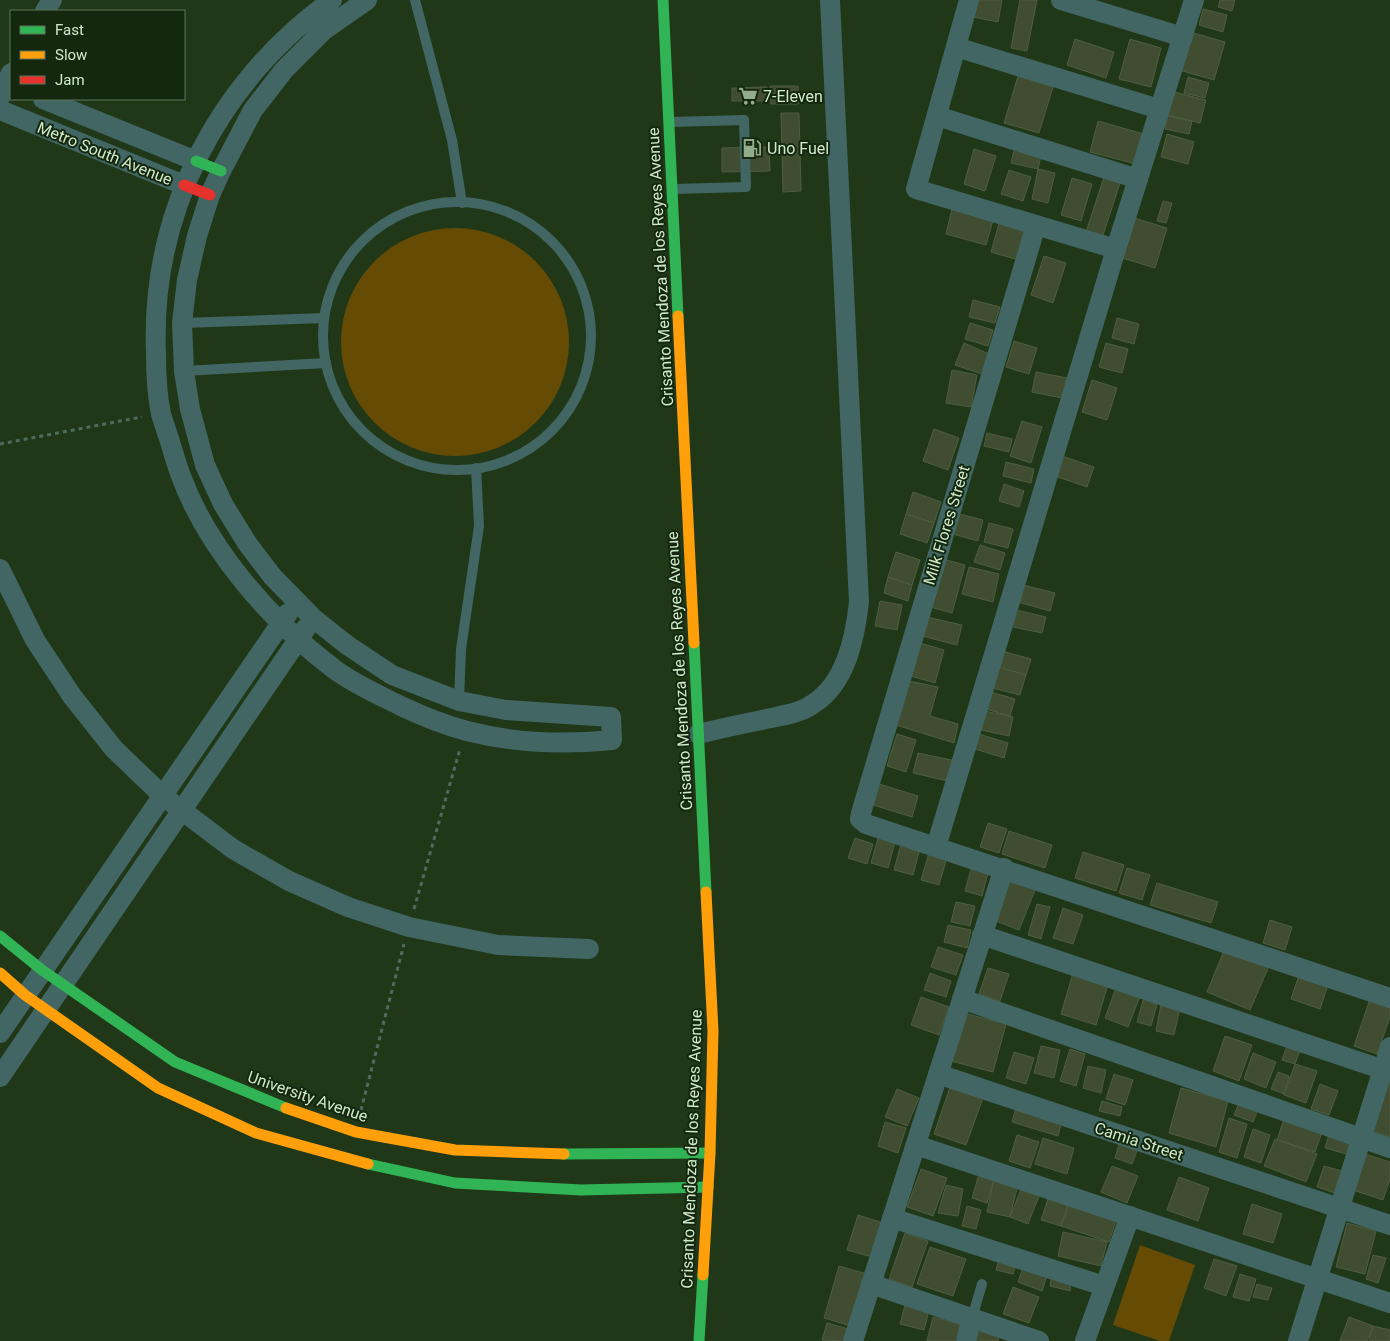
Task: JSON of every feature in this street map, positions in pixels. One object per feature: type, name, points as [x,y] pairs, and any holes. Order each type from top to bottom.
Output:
[{"type":"street","points":[[332,0],[314,13],[271,51],[235,96],[208,137],[184,185],[169,227],[159,275],[154,324],[156,373],[161,413],[181,477],[198,513],[224,555],[254,594],[298,639],[336,671],[423,716],[465,731],[502,738],[550,743],[612,739],[611,717],[556,715],[506,710],[459,701],[392,675],[346,645],[313,618],[272,576],[252,550],[223,504],[204,465],[190,409],[184,371],[182,323],[187,280],[197,236],[210,195],[253,110],[284,70],[324,30],[367,0]]},
{"type":"street","name":"Crisanto Mendoza de los Reyes Avenue","points":[[663,0],[713,1031],[710,1153],[699,1341]]},
{"type":"street","points":[[698,734],[789,714],[812,705],[829,692],[836,682],[847,655],[856,624],[859,602],[830,0]]},
{"type":"street","points":[[969,0],[916,189],[1116,249]]},
{"type":"street","points":[[1061,0],[1183,37]]},
{"type":"street","points":[[1194,0],[1116,249],[936,847],[1004,868],[1390,998]]},
{"type":"street","points":[[956,47],[1159,109]]},
{"type":"street","name":"Metro South Avenue","points":[[45,100],[221,172]]},
{"type":"street","name":"Metro South Avenue","points":[[0,110],[210,195]]},
{"type":"street","points":[[937,116],[1138,179]]},
{"type":"street","name":"Milk Flores Street","points":[[936,847],[866,824],[860,819],[860,813],[1036,225]]},
{"type":"street","points":[[0,569],[35,640],[72,696],[114,749],[163,796],[233,849],[289,881],[348,907],[409,927],[498,945],[589,949]]},
{"type":"street","points":[[0,1033],[296,601]]},
{"type":"street","points":[[0,1077],[313,618]]},
{"type":"street","points":[[853,1341],[1004,868]]},
{"type":"street","points":[[982,935],[1386,1070]]},
{"type":"street","name":"University Avenue","points":[[0,936],[42,970],[175,1062],[269,1102],[356,1132],[455,1150],[548,1154],[710,1153]]},
{"type":"street","points":[[0,973],[45,1009],[158,1088],[256,1133],[348,1160],[455,1183],[581,1190],[708,1187]]},
{"type":"street","points":[[962,999],[1390,1148]]},
{"type":"street","points":[[1298,1341],[1362,1138],[1386,1070],[1390,1047]]},
{"type":"street","name":"Camia Street","points":[[938,1074],[1390,1225]]},
{"type":"street","points":[[916,1144],[1390,1303]]},
{"type":"street","points":[[1085,1341],[1130,1216]]},
{"type":"street","points":[[892,1218],[1104,1286]]},
{"type":"street","points":[[872,1284],[1039,1341]]},
{"type":"street","points":[[966,1341],[972,1318]]},
{"type":"lane","points":[[416,0],[452,140],[462,203]]},
{"type":"lane","points":[[669,122],[744,120],[746,187],[672,189]]},
{"type":"lane","points":[[462,203],[479,204],[510,214],[539,231],[551,242],[562,254],[580,282],[589,313],[591,330],[588,363],[584,378],[578,394],[561,422],[537,444],[523,453],[508,460],[460,470],[426,466],[410,461],[380,446],[367,435],[345,409],[330,379],[323,334],[324,318],[331,289],[337,275],[354,250],[370,234],[389,221],[417,208],[462,203]]},
{"type":"lane","points":[[182,323],[324,318]]},
{"type":"lane","points":[[184,371],[326,363]]},
{"type":"lane","points":[[459,701],[461,649],[479,526],[476,468]]},
{"type":"lane","points":[[972,1318],[982,1284]]},
{"type":"path","points":[[0,444],[161,413]]},
{"type":"shaded area","points":[[444,228],[466,228],[488,233],[509,241],[536,261],[556,288],[567,320],[569,342],[567,364],[556,396],[536,423],[509,443],[488,451],[466,456],[444,456],[422,451],[401,443],[374,423],[354,396],[346,375],[341,353],[341,331],[346,309],[354,288],[374,261],[401,241],[422,233]]},
{"type":"shaded area","points":[[1140,1245],[1195,1265],[1169,1341],[1160,1341],[1113,1325]]},
{"type":"building","points":[[976,0],[1002,0],[998,22],[973,17]]},
{"type":"building","points":[[1020,0],[1037,0],[1027,51],[1011,48]]},
{"type":"building","points":[[1220,0],[1235,0],[1232,11],[1218,7]]},
{"type":"building","points":[[1203,9],[1227,15],[1223,32],[1199,25]]},
{"type":"building","points":[[1190,32],[1225,42],[1214,80],[1179,70]]},
{"type":"building","points":[[1075,39],[1114,52],[1106,78],[1067,65]]},
{"type":"building","points":[[1130,39],[1161,48],[1151,87],[1119,79]]},
{"type":"building","points":[[1018,76],[1053,87],[1039,133],[1004,123]]},
{"type":"building","points":[[1188,77],[1209,83],[1205,98],[1184,93]]},
{"type":"building","points":[[770,86],[798,86],[799,104],[771,104]]},
{"type":"building","points":[[767,87],[767,101],[732,101],[732,88]]},
{"type":"building","points":[[1174,92],[1206,100],[1200,123],[1168,115]]},
{"type":"building","points":[[781,113],[799,113],[801,191],[783,192]]},
{"type":"building","points":[[1168,116],[1192,121],[1189,134],[1165,129]]},
{"type":"building","points":[[1098,121],[1144,134],[1136,164],[1090,152]]},
{"type":"building","points":[[1167,134],[1194,142],[1188,164],[1161,157]]},
{"type":"building","points":[[1016,142],[1042,152],[1038,169],[1011,163]]},
{"type":"building","points":[[769,147],[770,171],[722,172],[722,148]]},
{"type":"building","points":[[974,149],[996,156],[985,191],[964,184]]},
{"type":"building","points":[[1038,169],[1055,173],[1048,203],[1032,199]]},
{"type":"building","points":[[1009,170],[1031,177],[1023,201],[1001,194]]},
{"type":"building","points":[[1106,171],[1122,177],[1102,238],[1086,232]]},
{"type":"building","points":[[1072,178],[1092,184],[1081,221],[1061,215]]},
{"type":"building","points":[[1163,201],[1172,203],[1166,223],[1157,221]]},
{"type":"building","points":[[952,209],[993,220],[986,245],[946,234]]},
{"type":"building","points":[[1134,218],[1167,228],[1155,268],[1122,258]]},
{"type":"building","points":[[1000,220],[1030,228],[1022,261],[991,252]]},
{"type":"building","points":[[1044,256],[1066,263],[1053,303],[1031,295]]},
{"type":"building","points":[[973,300],[1000,307],[995,323],[969,317]]},
{"type":"building","points":[[1117,318],[1139,324],[1134,344],[1112,338]]},
{"type":"building","points":[[970,323],[993,330],[988,346],[965,339]]},
{"type":"building","points":[[1014,341],[1037,348],[1029,374],[1006,367]]},
{"type":"building","points":[[964,343],[989,354],[982,374],[955,365]]},
{"type":"building","points":[[1106,343],[1128,349],[1122,373],[1099,367]]},
{"type":"building","points":[[952,370],[977,375],[971,407],[946,403]]},
{"type":"building","points":[[1036,372],[1067,378],[1062,398],[1032,392]]},
{"type":"building","points":[[1092,380],[1117,388],[1107,420],[1082,412]]},
{"type":"building","points":[[1022,421],[1042,427],[1031,463],[1010,456]]},
{"type":"building","points":[[934,429],[959,438],[948,470],[923,461]]},
{"type":"building","points":[[987,433],[1012,439],[1009,452],[984,446]]},
{"type":"building","points":[[1062,456],[1094,467],[1087,487],[1055,476]]},
{"type":"building","points":[[1006,462],[1034,469],[1031,483],[1003,476]]},
{"type":"building","points":[[1004,484],[1024,491],[1019,507],[999,501]]},
{"type":"building","points":[[913,492],[941,502],[934,523],[906,514]]},
{"type":"building","points":[[955,513],[983,520],[978,541],[949,533]]},
{"type":"building","points":[[906,514],[934,523],[927,543],[900,534]]},
{"type":"building","points":[[989,523],[1013,529],[1008,548],[984,542]]},
{"type":"building","points":[[980,545],[1005,553],[1000,570],[974,562]]},
{"type":"building","points":[[896,552],[920,560],[912,585],[888,577]]},
{"type":"building","points":[[943,559],[965,565],[952,613],[930,607]]},
{"type":"building","points":[[969,567],[999,574],[993,602],[962,594]]},
{"type":"building","points":[[888,577],[912,585],[908,601],[884,593]]},
{"type":"building","points":[[1019,584],[1055,593],[1050,611],[1014,601]]},
{"type":"building","points":[[880,601],[902,605],[897,630],[875,626]]},
{"type":"building","points":[[1012,609],[1046,617],[1042,633],[1008,626]]},
{"type":"building","points":[[927,617],[962,625],[957,645],[922,636]]},
{"type":"building","points":[[920,643],[944,650],[935,683],[911,676]]},
{"type":"building","points":[[1002,651],[1031,659],[1026,675],[998,667]]},
{"type":"building","points":[[998,667],[1026,675],[1020,695],[992,688]]},
{"type":"building","points":[[909,681],[938,687],[930,716],[958,724],[954,743],[896,725]]},
{"type":"building","points":[[991,692],[1015,699],[1010,716],[986,709]]},
{"type":"building","points":[[980,710],[1013,717],[1009,736],[976,729]]},
{"type":"building","points":[[897,734],[916,740],[906,772],[887,766]]},
{"type":"building","points":[[979,734],[1008,743],[1004,758],[975,749]]},
{"type":"building","points":[[918,753],[956,761],[952,782],[913,773]]},
{"type":"building","points":[[879,784],[918,796],[912,817],[873,805]]},
{"type":"building","points":[[988,823],[1007,829],[999,853],[980,847]]},
{"type":"building","points":[[1009,831],[1052,845],[1045,868],[1002,854]]},
{"type":"building","points":[[855,838],[873,844],[867,864],[848,858]]},
{"type":"building","points":[[878,838],[895,842],[888,868],[871,863]]},
{"type":"building","points":[[902,840],[921,845],[913,875],[894,870]]},
{"type":"building","points":[[930,849],[948,854],[939,885],[921,880]]},
{"type":"building","points":[[1083,852],[1124,865],[1116,891],[1075,878]]},
{"type":"building","points":[[972,865],[989,869],[982,896],[965,891]]},
{"type":"building","points":[[1127,868],[1150,875],[1142,900],[1119,893]]},
{"type":"building","points":[[1010,874],[1037,885],[1019,930],[991,919]]},
{"type":"building","points":[[1157,883],[1218,902],[1211,923],[1150,905]]},
{"type":"building","points":[[956,902],[975,906],[970,926],[951,922]]},
{"type":"building","points":[[1037,904],[1050,907],[1041,939],[1028,935]]},
{"type":"building","points":[[1063,908],[1083,915],[1073,944],[1053,938]]},
{"type":"building","points":[[1270,920],[1292,927],[1285,950],[1263,943]]},
{"type":"building","points":[[948,925],[971,930],[967,948],[944,942]]},
{"type":"building","points":[[938,947],[963,955],[956,975],[931,967]]},
{"type":"building","points":[[1225,948],[1269,966],[1250,1010],[1207,992]]},
{"type":"building","points":[[988,968],[1009,974],[1000,1001],[979,994]]},
{"type":"building","points":[[930,973],[951,981],[946,997],[924,990]]},
{"type":"building","points":[[1073,973],[1108,984],[1096,1025],[1061,1014]]},
{"type":"building","points":[[1299,975],[1328,985],[1320,1009],[1291,999]]},
{"type":"building","points":[[1116,988],[1140,996],[1128,1027],[1105,1018]]},
{"type":"building","points":[[921,997],[949,1007],[939,1035],[911,1025]]},
{"type":"building","points":[[1144,997],[1158,1001],[1151,1026],[1137,1022]]},
{"type":"building","points":[[1370,999],[1390,1006],[1390,1017],[1377,1054],[1354,1046]]},
{"type":"building","points":[[1161,1004],[1180,1008],[1174,1035],[1156,1031]]},
{"type":"building","points":[[964,1013],[1006,1024],[993,1072],[951,1061]]},
{"type":"building","points":[[1225,1036],[1252,1045],[1239,1081],[1213,1071]]},
{"type":"building","points":[[1289,1040],[1302,1045],[1295,1064],[1282,1060]]},
{"type":"building","points":[[1041,1046],[1060,1050],[1054,1078],[1034,1073]]},
{"type":"building","points":[[1070,1049],[1085,1054],[1076,1086],[1060,1081]]},
{"type":"building","points":[[1014,1052],[1034,1058],[1026,1084],[1006,1078]]},
{"type":"building","points":[[1253,1053],[1276,1062],[1266,1088],[1244,1079]]},
{"type":"building","points":[[1295,1064],[1317,1071],[1306,1103],[1284,1095]]},
{"type":"building","points":[[1088,1066],[1106,1070],[1101,1093],[1083,1088]]},
{"type":"building","points":[[1278,1072],[1289,1076],[1284,1094],[1271,1089]]},
{"type":"building","points":[[1114,1074],[1133,1080],[1125,1105],[1106,1099]]},
{"type":"building","points":[[1385,1081],[1390,1083],[1390,1137],[1368,1129]]},
{"type":"building","points":[[1320,1084],[1338,1091],[1329,1115],[1311,1109]]},
{"type":"building","points":[[950,1087],[983,1098],[966,1145],[934,1134]]},
{"type":"building","points":[[1181,1088],[1228,1101],[1216,1147],[1169,1133]]},
{"type":"building","points":[[897,1089],[919,1098],[907,1126],[885,1117]]},
{"type":"building","points":[[1102,1101],[1122,1107],[1120,1116],[1099,1111]]},
{"type":"building","points":[[1239,1103],[1258,1110],[1253,1122],[1234,1115]]},
{"type":"building","points":[[1016,1107],[1062,1121],[1058,1136],[1012,1122]]},
{"type":"building","points":[[1229,1118],[1247,1124],[1237,1158],[1219,1152]]},
{"type":"building","points":[[1284,1119],[1322,1132],[1315,1152],[1277,1140]]},
{"type":"building","points":[[885,1122],[906,1128],[898,1153],[878,1146]]},
{"type":"building","points":[[1253,1129],[1270,1135],[1261,1163],[1244,1157]]},
{"type":"building","points":[[1329,1134],[1354,1142],[1350,1155],[1325,1148]]},
{"type":"building","points":[[1017,1135],[1039,1142],[1030,1168],[1009,1161]]},
{"type":"building","points":[[1043,1138],[1074,1148],[1067,1174],[1035,1164]]},
{"type":"building","points":[[1275,1139],[1317,1154],[1306,1182],[1264,1166]]},
{"type":"building","points":[[1120,1141],[1138,1148],[1132,1164],[1115,1158]]},
{"type":"building","points":[[1365,1154],[1390,1162],[1390,1179],[1383,1200],[1353,1190]]},
{"type":"building","points":[[1112,1166],[1138,1176],[1127,1203],[1101,1192]]},
{"type":"building","points":[[1324,1166],[1342,1171],[1335,1193],[1317,1187]]},
{"type":"building","points":[[921,1169],[947,1178],[933,1216],[907,1207]]},
{"type":"building","points":[[979,1174],[994,1179],[987,1203],[972,1198]]},
{"type":"building","points":[[1179,1177],[1209,1188],[1198,1221],[1167,1210]]},
{"type":"building","points":[[994,1179],[1018,1184],[1010,1217],[987,1212]]},
{"type":"building","points":[[946,1185],[963,1189],[958,1216],[938,1213]]},
{"type":"building","points":[[1021,1189],[1039,1196],[1028,1224],[1010,1217]]},
{"type":"building","points":[[1048,1199],[1068,1206],[1061,1226],[1041,1220]]},
{"type":"building","points":[[1252,1204],[1282,1214],[1273,1243],[1243,1234]]},
{"type":"building","points":[[967,1206],[981,1210],[976,1229],[962,1226]]},
{"type":"building","points":[[1068,1206],[1116,1221],[1109,1242],[1061,1226]]},
{"type":"building","points":[[858,1215],[883,1223],[872,1257],[847,1250]]},
{"type":"building","points":[[1347,1223],[1376,1231],[1365,1274],[1336,1267]]},
{"type":"building","points":[[1063,1232],[1107,1242],[1101,1266],[1058,1256]]},
{"type":"building","points":[[905,1233],[928,1241],[912,1287],[889,1279]]},
{"type":"building","points":[[930,1247],[966,1259],[953,1296],[917,1284]]},
{"type":"building","points":[[1000,1255],[1017,1259],[1013,1274],[996,1270]]},
{"type":"building","points":[[1373,1255],[1386,1258],[1378,1283],[1366,1279]]},
{"type":"building","points":[[1214,1259],[1237,1266],[1226,1296],[1204,1288]]},
{"type":"building","points":[[1025,1262],[1049,1270],[1042,1291],[1018,1282]]},
{"type":"building","points":[[839,1266],[867,1274],[851,1326],[824,1318]]},
{"type":"building","points":[[1052,1274],[1072,1278],[1070,1291],[1050,1286]]},
{"type":"building","points":[[1240,1274],[1256,1279],[1249,1301],[1233,1297]]},
{"type":"building","points":[[1257,1284],[1272,1288],[1268,1300],[1253,1297]]},
{"type":"building","points":[[1013,1287],[1039,1297],[1029,1323],[1003,1314]]},
{"type":"building","points":[[905,1305],[929,1311],[924,1330],[900,1324]]},
{"type":"building","points":[[933,1317],[963,1325],[959,1341],[927,1341]]},
{"type":"building","points":[[1349,1317],[1373,1326],[1367,1341],[1340,1341]]},
{"type":"building","points":[[827,1323],[848,1329],[844,1341],[822,1340]]},
{"type":"building","points":[[974,1326],[1000,1330],[998,1341],[971,1341]]},
{"type":"building","points":[[1373,1326],[1390,1330],[1390,1341],[1369,1341]]},
{"type":"traffic: fast","points":[[663,0],[678,316]]},
{"type":"traffic: fast","points":[[196,161],[221,171]]},
{"type":"traffic: fast","points":[[694,643],[706,892]]},
{"type":"traffic: fast","points":[[0,936],[42,970],[175,1062],[286,1108]]},
{"type":"traffic: fast","points":[[564,1154],[710,1153]]},
{"type":"traffic: fast","points":[[368,1164],[455,1183],[581,1190],[708,1187]]},
{"type":"traffic: fast","points":[[699,1341],[703,1275]]},
{"type":"traffic: slow","points":[[678,316],[694,643]]},
{"type":"traffic: slow","points":[[703,1275],[710,1153],[713,1031],[706,892]]},
{"type":"traffic: slow","points":[[0,973],[25,995],[158,1088],[256,1133],[368,1164]]},
{"type":"traffic: slow","points":[[286,1108],[356,1132],[455,1150],[564,1154]]},
{"type":"traffic: jam","points":[[184,185],[210,195]]},
{"type":"place","name":"7-Eleven","points":[[748,96]]},
{"type":"place","name":"Uno Fuel","points":[[752,148]]}]
